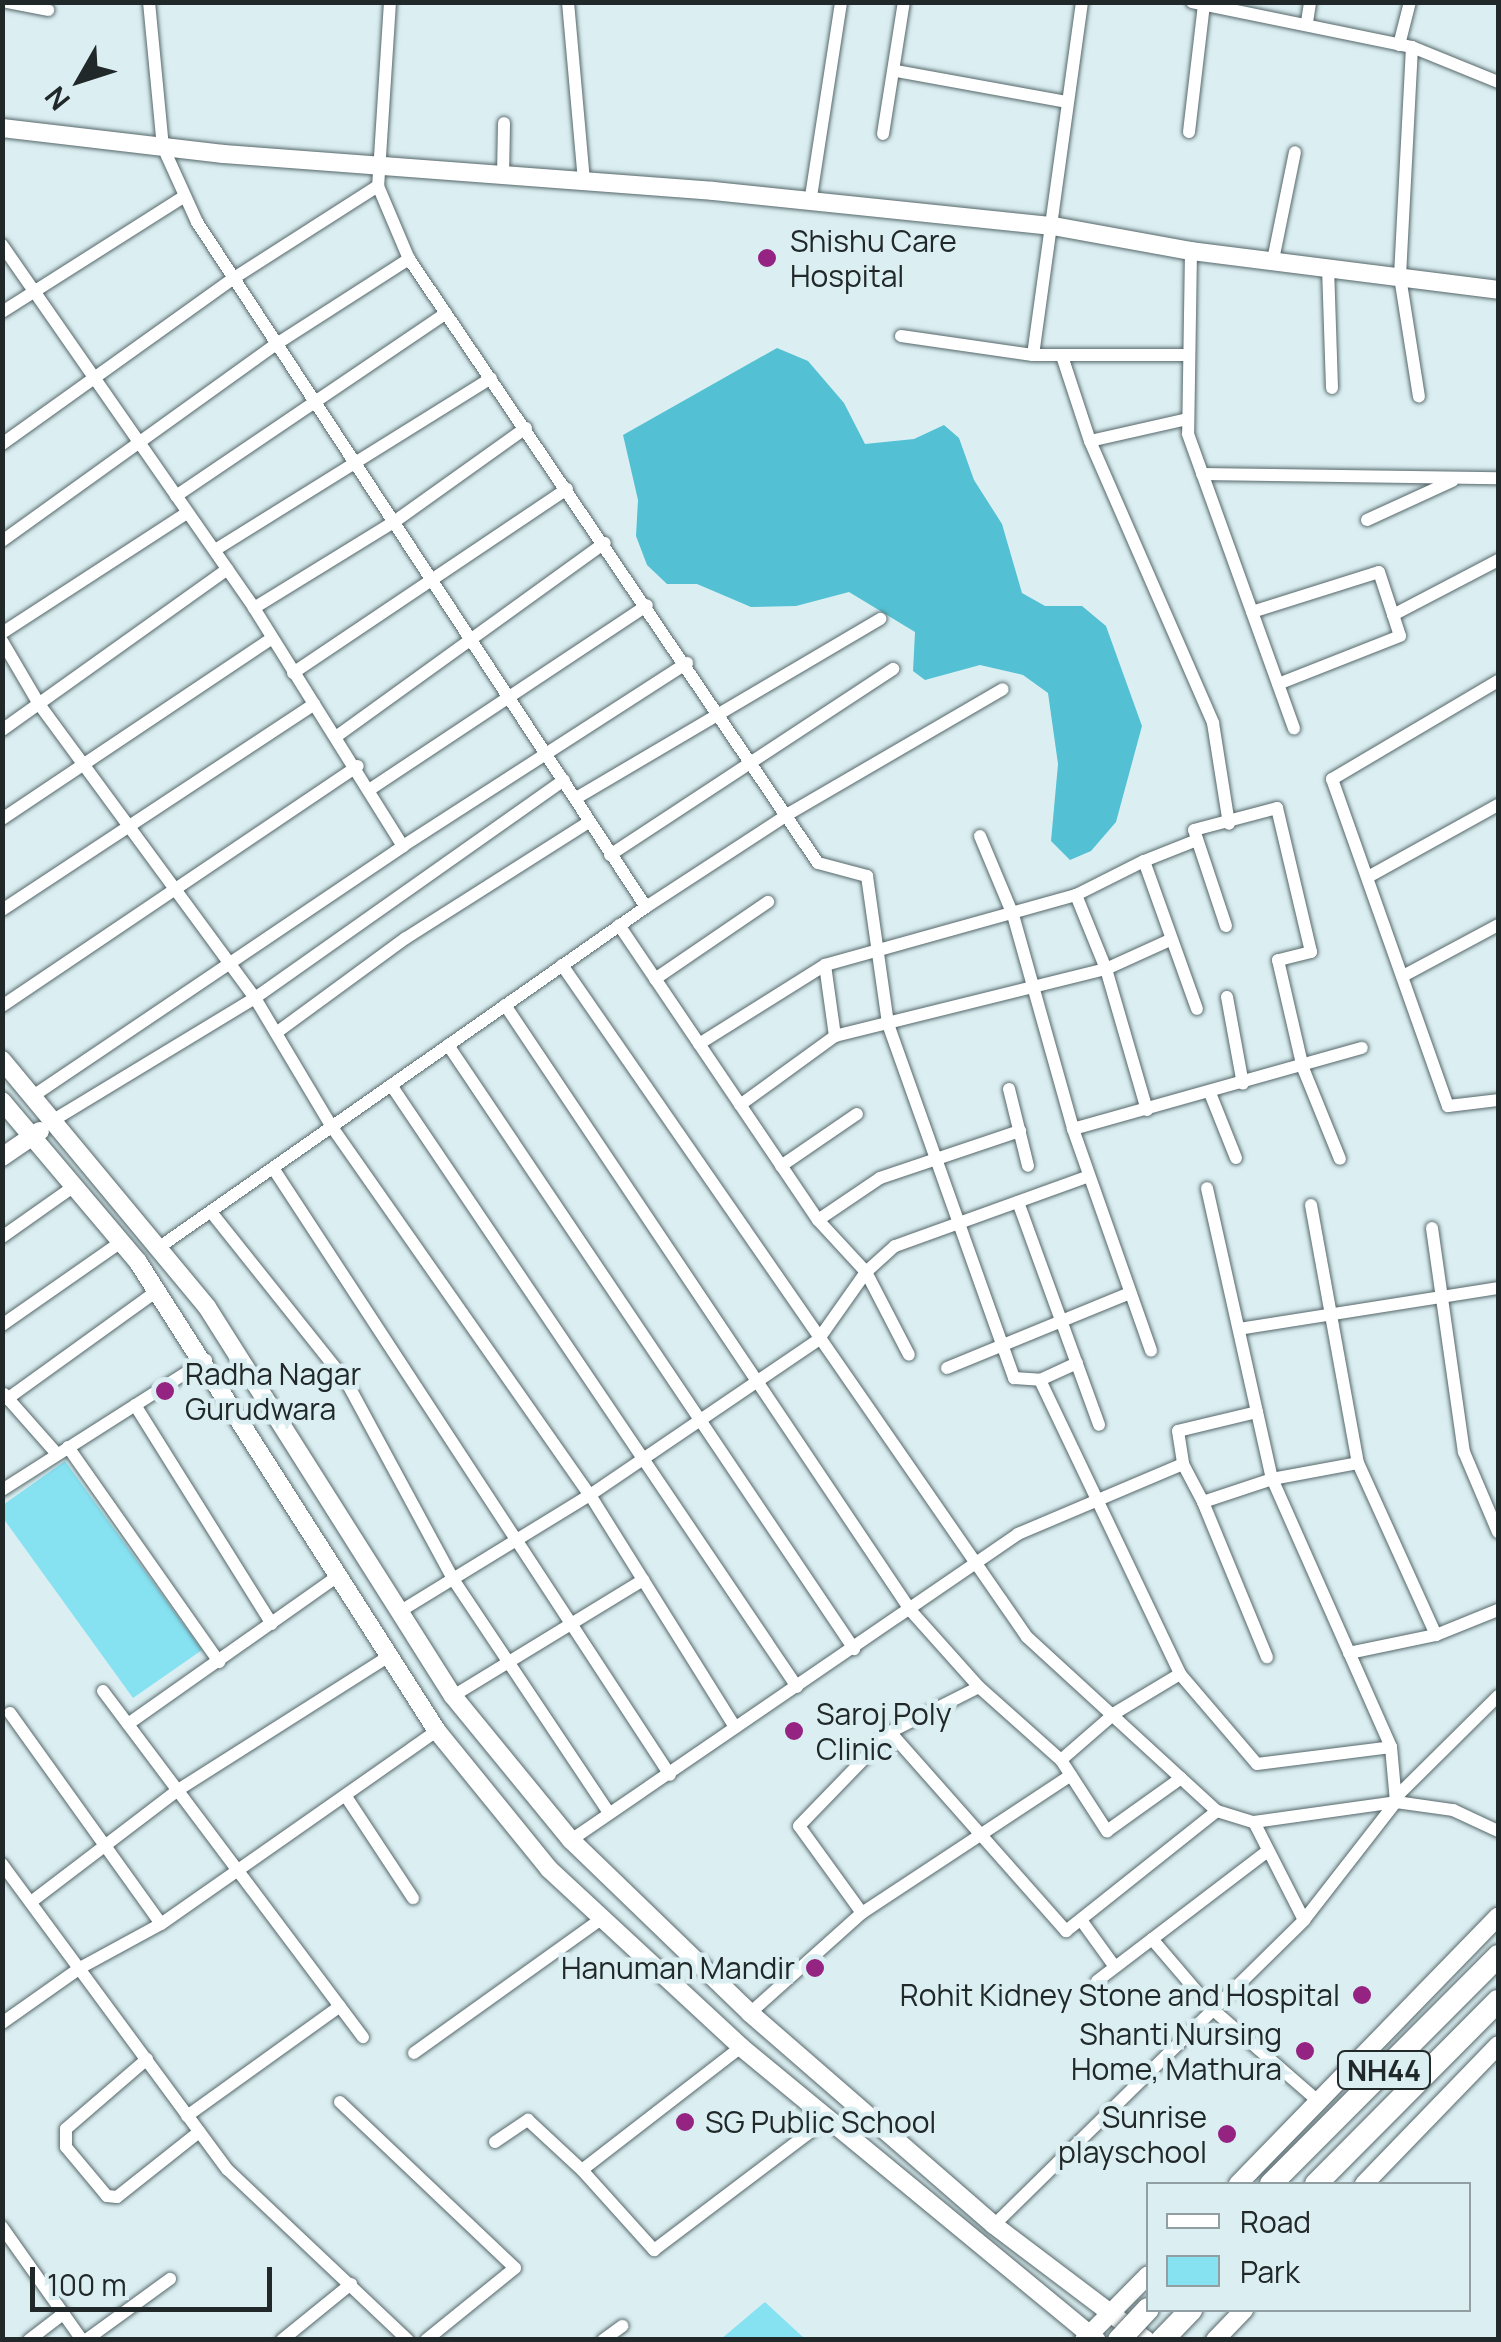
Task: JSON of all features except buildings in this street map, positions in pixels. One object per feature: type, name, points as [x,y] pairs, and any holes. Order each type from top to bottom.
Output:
[{"type":"highway","name":"NH44","points":[[1273,2182],[1498,1956]]},
{"type":"highway","name":"NH44","points":[[1318,2182],[1498,2001]]},
{"type":"highway","points":[[1119,2340],[1146,2312]]},
{"type":"highway","points":[[1162,2340],[1189,2312]]},
{"type":"main road","points":[[2,128],[163,147],[584,181],[1052,226],[1191,252],[1498,290]]},
{"type":"main road","points":[[2,1060],[161,1246],[218,1324],[453,1696],[571,1840],[750,2013],[994,2224],[1108,2316],[1146,2340]]},
{"type":"main road","points":[[2,1101],[121,1242],[157,1291],[206,1360],[437,1731],[549,1869],[741,2048],[1090,2338],[1146,2277]]},
{"type":"main road","points":[[2,1157],[52,1121]]},
{"type":"main road","points":[[1240,2182],[1498,1918]]},
{"type":"main road","points":[[1366,2182],[1498,2045]]},
{"type":"main road","points":[[1215,2340],[1242,2312]]},
{"type":"street","points":[[7,2],[48,10]]},
{"type":"street","points":[[149,2],[163,147],[183,197],[507,696],[578,797],[589,822],[646,907]]},
{"type":"street","points":[[390,2],[378,186],[409,259],[822,866],[867,876],[874,948],[888,1024],[1014,1378],[1040,1380],[1076,1363]]},
{"type":"street","points":[[568,2],[584,181]]},
{"type":"street","points":[[810,202],[842,2]]},
{"type":"street","points":[[882,134],[896,71],[904,2]]},
{"type":"street","points":[[1033,354],[1082,2]]},
{"type":"street","points":[[1306,22],[1310,2]]},
{"type":"street","points":[[1410,2],[1400,277],[1419,397]]},
{"type":"street","points":[[1189,132],[1198,4],[1306,22],[1406,46],[1498,82]]},
{"type":"street","points":[[896,71],[1068,102]]},
{"type":"street","points":[[503,176],[504,123]]},
{"type":"street","points":[[1274,260],[1295,152]]},
{"type":"street","points":[[2,444],[234,278],[378,186]]},
{"type":"street","points":[[2,312],[183,197]]},
{"type":"street","points":[[2,245],[254,608],[372,788],[402,846]]},
{"type":"street","points":[[1191,252],[1188,419],[1202,474],[1294,728]]},
{"type":"street","points":[[2,542],[278,343],[409,259]]},
{"type":"street","points":[[1328,266],[1332,388]]},
{"type":"street","points":[[176,496],[446,312]]},
{"type":"street","points":[[901,336],[1063,359],[1189,355]]},
{"type":"street","points":[[1063,359],[1090,442],[1213,723],[1229,824]]},
{"type":"street","points":[[215,550],[491,378]]},
{"type":"street","points":[[1090,442],[1188,419]]},
{"type":"street","points":[[254,608],[394,522],[526,428]]},
{"type":"street","points":[[1202,474],[1498,478]]},
{"type":"street","points":[[1368,520],[1459,478]]},
{"type":"street","points":[[293,672],[433,582],[567,488]]},
{"type":"street","points":[[2,633],[187,513]]},
{"type":"street","points":[[338,736],[605,544]]},
{"type":"street","points":[[1394,615],[1498,560]]},
{"type":"street","points":[[2,730],[228,569]]},
{"type":"street","points":[[1252,612],[1379,572],[1400,636],[1278,684]]},
{"type":"street","points":[[372,788],[647,605]]},
{"type":"street","points":[[578,797],[717,709],[880,619]]},
{"type":"street","points":[[2,819],[271,639]]},
{"type":"street","points":[[2,642],[39,704],[172,890],[232,965],[332,1127],[590,1494],[735,1728]]},
{"type":"street","points":[[33,1096],[232,965],[402,846],[548,758],[687,663]]},
{"type":"street","points":[[610,854],[893,669]]},
{"type":"street","points":[[1498,681],[1332,779],[1448,1106],[1498,1100]]},
{"type":"street","points":[[161,1246],[646,907],[790,814],[1004,689]]},
{"type":"street","points":[[2,910],[314,704]]},
{"type":"street","points":[[2,1006],[358,766]]},
{"type":"street","points":[[52,1121],[254,998],[564,780]]},
{"type":"street","points":[[1368,877],[1498,805]]},
{"type":"street","points":[[1226,926],[1194,830],[1229,824],[1277,808],[1311,952],[1278,960],[1303,1068],[1340,1159]]},
{"type":"street","points":[[276,1033],[406,938],[589,822]]},
{"type":"street","points":[[980,836],[1013,914],[1073,1130],[1151,1351]]},
{"type":"street","points":[[700,1044],[825,965],[874,948],[1076,895],[1197,840]]},
{"type":"street","points":[[1144,862],[1197,1009]]},
{"type":"street","points":[[1076,895],[1106,969],[1147,1110]]},
{"type":"street","points":[[655,979],[768,902]]},
{"type":"street","points":[[619,925],[818,1220],[866,1272],[909,1355]]},
{"type":"street","points":[[1403,976],[1498,925]]},
{"type":"street","points":[[740,1105],[835,1036],[1035,982],[1106,969],[1172,940]]},
{"type":"street","points":[[562,965],[976,1563],[1009,1620],[1116,1713],[1216,1811],[1254,1822],[1396,1799],[1452,1810],[1498,1831]]},
{"type":"street","points":[[825,965],[835,1036]]},
{"type":"street","points":[[1227,997],[1243,1084]]},
{"type":"street","points":[[505,1006],[912,1611],[979,1687],[1061,1760],[1108,1831],[1181,1778]]},
{"type":"street","points":[[448,1045],[854,1649]]},
{"type":"street","points":[[1073,1130],[1303,1068],[1362,1048]]},
{"type":"street","points":[[392,1085],[796,1687]]},
{"type":"street","points":[[1010,1089],[1028,1166]]},
{"type":"street","points":[[1210,1093],[1236,1158]]},
{"type":"street","points":[[781,1166],[857,1114]]},
{"type":"street","points":[[818,1220],[880,1178],[934,1156],[1020,1131]]},
{"type":"street","points":[[273,1168],[670,1775]]},
{"type":"street","points":[[400,1612],[590,1494],[818,1340],[866,1272],[895,1246],[1089,1176]]},
{"type":"street","points":[[2,1238],[72,1187]]},
{"type":"street","points":[[1208,1188],[1272,1480],[1391,1747],[1396,1799]]},
{"type":"street","points":[[1018,1202],[1099,1425]]},
{"type":"street","points":[[1312,1204],[1358,1463],[1436,1634]]},
{"type":"street","points":[[210,1212],[346,1380],[453,1580],[609,1813]]},
{"type":"street","points":[[1432,1228],[1464,1452],[1498,1532]]},
{"type":"street","points":[[2,1326],[121,1242]]},
{"type":"street","points":[[1239,1329],[1498,1288]]},
{"type":"street","points":[[157,1291],[5,1396],[63,1450],[219,1662]]},
{"type":"street","points":[[946,1368],[1001,1342],[1130,1293]]},
{"type":"street","points":[[2,1490],[206,1360]]},
{"type":"street","points":[[1040,1380],[1100,1498],[1180,1674],[1257,1764],[1391,1747]]},
{"type":"street","points":[[134,1405],[272,1624]]},
{"type":"street","points":[[1257,1412],[1178,1431],[1183,1464],[1203,1502],[1267,1657]]},
{"type":"street","points":[[1203,1502],[1272,1480],[1358,1463]]},
{"type":"street","points":[[571,1840],[1034,1526],[1183,1464]]},
{"type":"street","points":[[128,1724],[339,1576]]},
{"type":"street","points":[[453,1696],[643,1580]]},
{"type":"street","points":[[1349,1653],[1496,1617]]},
{"type":"street","points":[[31,1902],[178,1790],[391,1656]]},
{"type":"street","points":[[1061,1760],[1116,1713],[1180,1674]]},
{"type":"street","points":[[862,1912],[799,1826],[890,1732],[979,1687]]},
{"type":"street","points":[[103,1691],[363,2037]]},
{"type":"street","points":[[994,2224],[1304,1920],[1396,1799],[1498,1696]]},
{"type":"street","points":[[10,1713],[162,1924]]},
{"type":"street","points":[[2,2023],[80,1968],[162,1924],[347,1798],[437,1731]]},
{"type":"street","points":[[890,1732],[1066,1931],[1216,1811]]},
{"type":"street","points":[[750,2013],[862,1912],[1071,1775]]},
{"type":"street","points":[[347,1798],[413,1898]]},
{"type":"street","points":[[1254,1822],[1265,1852],[1304,1920]]},
{"type":"street","points":[[1096,1980],[1265,1852]]},
{"type":"street","points":[[2,1864],[239,2182],[408,2340]]},
{"type":"street","points":[[414,2054],[601,1918]]},
{"type":"street","points":[[1082,1920],[1115,1966]]},
{"type":"street","points":[[1152,1939],[1211,2008],[1320,2102]]},
{"type":"street","points":[[187,2116],[340,2006]]},
{"type":"street","points":[[582,2170],[741,2048]]},
{"type":"street","points":[[147,2059],[66,2129],[66,2147],[107,2196],[117,2197],[199,2132]]},
{"type":"street","points":[[340,2102],[515,2268],[426,2340]]},
{"type":"street","points":[[495,2142],[528,2120],[582,2170],[654,2250],[827,2119]]},
{"type":"street","points":[[2,2226],[84,2340],[170,2279]]},
{"type":"street","points":[[282,2340],[351,2284]]},
{"type":"street","points":[[29,2340],[64,2314]]},
{"type":"street","points":[[603,2340],[622,2326]]},
{"type":"green space","points":[[65,1461],[202,1650],[133,1698],[3,1518],[3,1505]]},
{"type":"green space","points":[[765,2302],[805,2339],[721,2339]]},
{"type":"shaded area","points":[[777,348],[808,361],[844,403],[865,444],[914,439],[944,425],[959,438],[974,480],[1002,524],[1022,593],[1045,606],[1082,606],[1106,626],[1142,726],[1116,822],[1091,851],[1070,860],[1051,841],[1058,764],[1048,693],[1023,675],[980,665],[925,680],[913,671],[915,632],[849,592],[796,606],[751,607],[697,584],[667,584],[647,565],[636,536],[638,500],[623,435]]},
{"type":"place","name":"Shishu Care Hospital","points":[[767,258]]},
{"type":"place","name":"Radha Nagar Gurudwara","points":[[165,1391]]},
{"type":"place","name":"Saroj Poly Clinic","points":[[794,1731]]},
{"type":"place","name":"Hanuman Mandir","points":[[815,1968]]},
{"type":"place","name":"Rohit Kidney Stone and Hospital","points":[[1362,1995]]},
{"type":"place","name":"Shanti Nursing Home, Mathura","points":[[1305,2051]]},
{"type":"place","name":"SG Public School","points":[[685,2122]]},
{"type":"place","name":"Sunrise playschool","points":[[1227,2134]]}]
